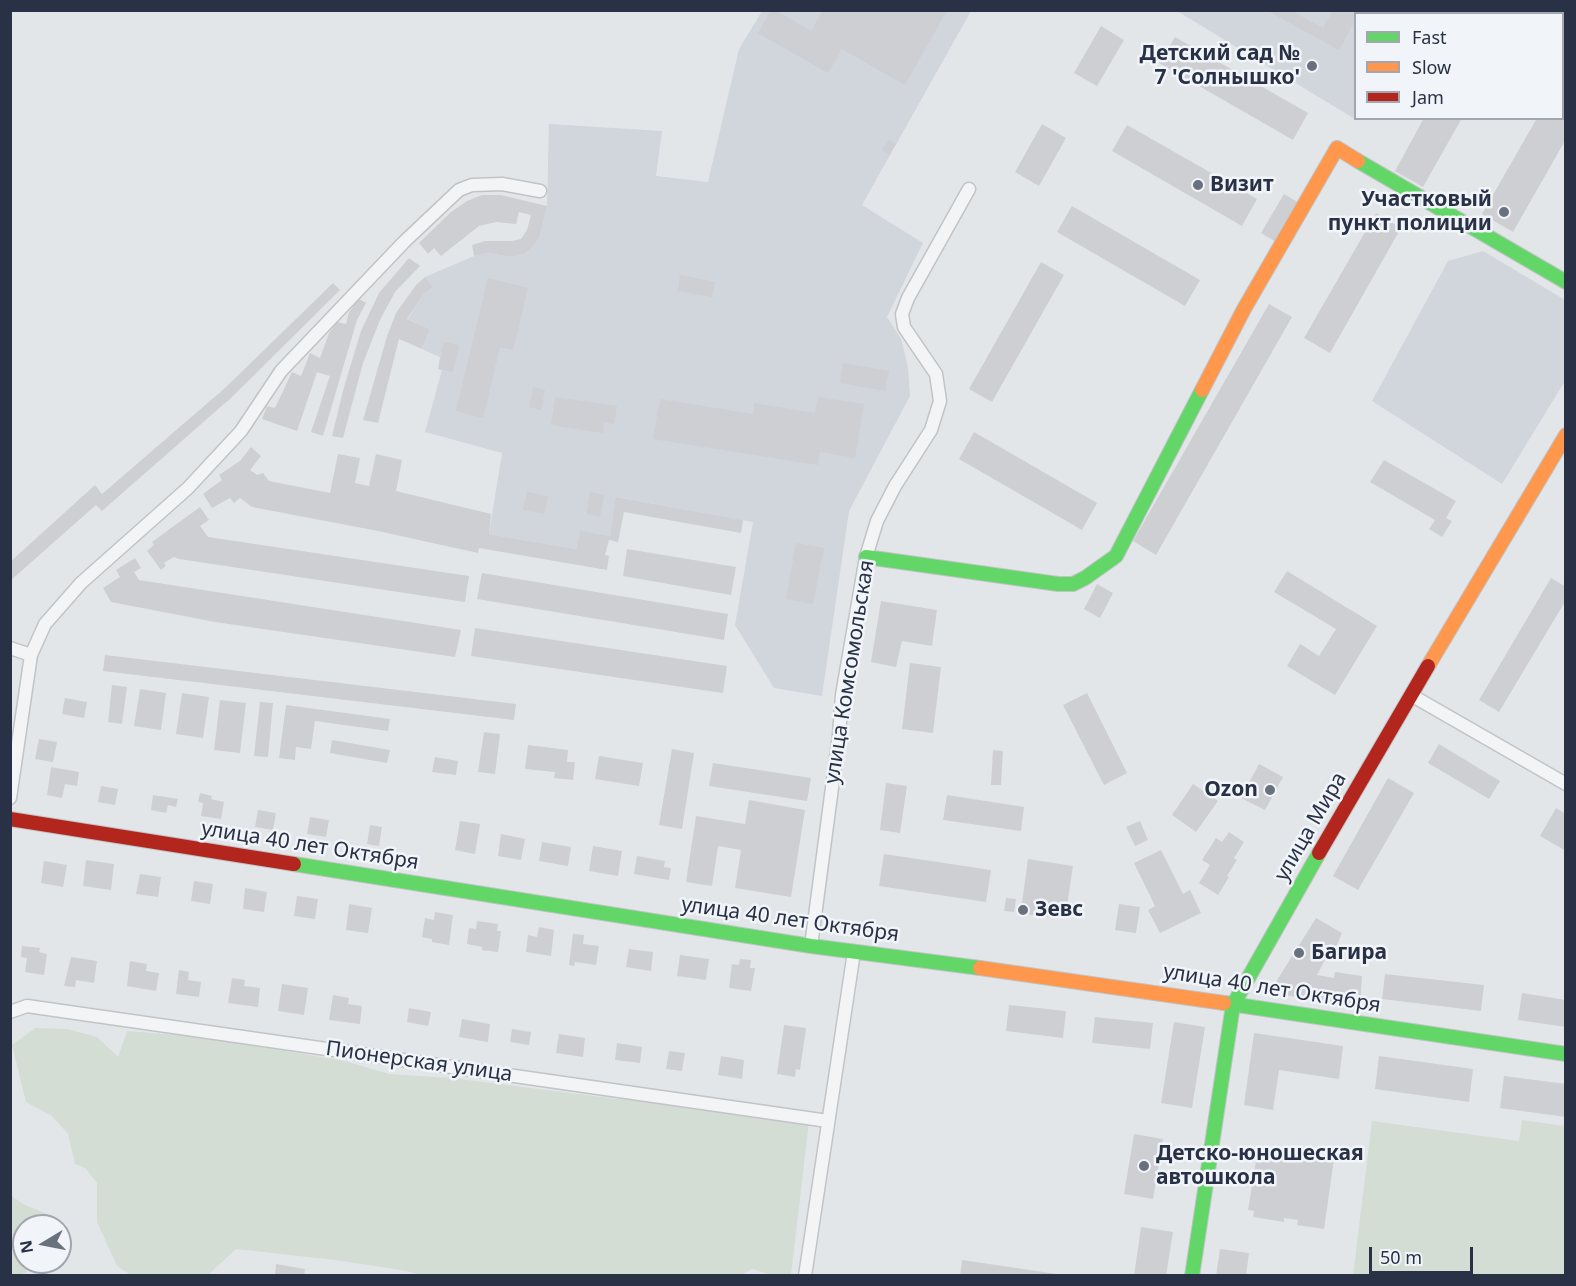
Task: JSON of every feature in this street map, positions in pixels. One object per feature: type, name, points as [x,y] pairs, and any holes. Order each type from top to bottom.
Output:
[{"type":"street","points":[[866,557],[1058,584],[1073,584],[1116,556],[1244,309],[1337,148],[1566,282]]},
{"type":"street","points":[[10,798],[31,655],[45,624],[81,584],[188,488],[241,431],[281,371],[404,242],[459,189],[472,185],[502,184],[540,191]]},
{"type":"street","name":"улица Комсомольская","points":[[811,946],[839,735],[842,695],[866,557],[877,521],[895,486],[931,430],[940,401],[936,374],[904,327],[902,314],[908,298],[969,189]]},
{"type":"street","name":"улица Мира","points":[[1192,1275],[1233,1005],[1411,695],[1566,435]]},
{"type":"street","points":[[10,648],[31,655]]},
{"type":"street","points":[[1411,695],[1566,784]]},
{"type":"street","name":"улица 40 лет Октября","points":[[10,819],[811,946],[1087,982],[1566,1054]]},
{"type":"street","points":[[805,1275],[854,952]]},
{"type":"street","name":"Пионерская улица","points":[[10,1012],[27,1006],[828,1121]]},
{"type":"shaded area","points":[[762,11],[971,11],[862,205],[923,243],[887,317],[901,339],[908,367],[910,396],[849,511],[822,696],[774,688],[735,625],[753,522],[617,497],[610,536],[580,530],[576,549],[489,534],[502,453],[425,432],[442,370],[438,369],[440,357],[422,349],[430,329],[408,319],[424,294],[433,287],[425,277],[474,256],[489,253],[512,257],[526,253],[534,245],[540,236],[547,206],[549,124],[662,131],[656,176],[708,182],[739,49]]},
{"type":"shaded area","name":"Детский сад № 7 'Солнышко'","points":[[1177,11],[1421,11],[1354,12],[1354,118]]},
{"type":"shaded area","points":[[1483,251],[1565,300],[1565,381],[1502,484],[1372,401],[1448,261]]},
{"type":"shaded area","points":[[35,1028],[67,1029],[97,1037],[118,1057],[127,1031],[202,1037],[345,1061],[389,1074],[452,1078],[618,1099],[655,1100],[809,1122],[791,1275],[771,1275],[752,1269],[739,1276],[422,1275],[335,1260],[236,1249],[208,1275],[131,1275],[117,1266],[97,1222],[97,1183],[85,1168],[75,1164],[68,1134],[52,1116],[26,1102],[12,1045]]},
{"type":"shaded area","points":[[1522,1120],[1565,1126],[1565,1275],[1353,1275],[1372,1121],[1519,1141]]},
{"type":"shaded area","points":[[10,1195],[25,1205],[47,1214],[12,1214],[12,1274],[22,1274],[11,1275]]},
{"type":"building","points":[[771,10],[775,10],[811,31],[823,10],[947,10],[905,85],[842,49],[828,73],[758,33]]},
{"type":"building","points":[[1266,10],[1295,10],[1294,12],[1323,28],[1333,10],[1360,10],[1354,12],[1354,23],[1339,50]]},
{"type":"building","points":[[1475,10],[1524,10],[1523,12],[1474,12]]},
{"type":"building","points":[[1101,26],[1124,40],[1097,86],[1074,73]]},
{"type":"building","points":[[1175,37],[1308,113],[1293,140],[1159,63]]},
{"type":"building","points":[[1564,56],[1566,57],[1566,89],[1564,88]]},
{"type":"building","points":[[1564,100],[1566,101],[1566,139],[1513,232],[1482,214],[1536,120],[1564,120]]},
{"type":"building","points":[[1423,120],[1461,120],[1423,187],[1395,171]]},
{"type":"building","points":[[1042,124],[1066,138],[1039,186],[1015,172]]},
{"type":"building","points":[[1127,125],[1257,199],[1242,226],[1112,151]]},
{"type":"building","points":[[889,140],[896,144],[889,155],[882,150]]},
{"type":"building","points":[[1284,194],[1304,206],[1281,245],[1261,233]]},
{"type":"building","points":[[482,195],[501,195],[547,206],[540,236],[534,245],[526,253],[512,257],[489,253],[474,256],[472,245],[485,241],[521,239],[527,230],[531,215],[519,212],[516,224],[496,222],[479,226],[441,256],[434,248],[428,254],[419,243],[451,212],[467,201]]},
{"type":"building","points":[[1072,206],[1200,280],[1185,306],[1057,232]]},
{"type":"building","points":[[1376,213],[1401,228],[1330,353],[1304,338]]},
{"type":"building","points":[[409,258],[420,266],[395,292],[380,320],[363,363],[343,438],[332,436],[361,331],[379,293]]},
{"type":"building","points":[[1041,262],[1064,275],[992,402],[969,389]]},
{"type":"building","points":[[680,275],[715,282],[712,297],[678,291]]},
{"type":"building","points":[[425,277],[433,287],[424,294],[407,319],[430,329],[422,349],[399,339],[378,423],[363,420],[387,336],[396,313],[416,285]]},
{"type":"building","points":[[488,278],[528,288],[513,350],[500,347],[483,418],[456,411]]},
{"type":"building","points":[[333,283],[340,290],[232,397],[102,511],[96,505],[10,581],[10,562],[95,485],[102,494],[225,388]]},
{"type":"building","points":[[359,299],[366,303],[357,320],[323,436],[311,432],[330,376],[317,372],[297,431],[262,419],[267,406],[275,408],[292,372],[301,376],[310,353],[320,358],[329,333],[337,322],[346,324],[349,312]]},
{"type":"building","points":[[1269,304],[1292,317],[1156,555],[1133,541]]},
{"type":"building","points":[[444,342],[459,345],[453,372],[438,369]]},
{"type":"building","points":[[843,363],[889,371],[885,391],[840,383]]},
{"type":"building","points":[[533,387],[545,390],[541,410],[529,407]]},
{"type":"building","points":[[555,397],[617,406],[614,424],[604,422],[603,433],[551,425]]},
{"type":"building","points":[[818,397],[864,404],[855,458],[820,452],[818,465],[653,439],[660,399],[753,414],[754,403],[815,413]]},
{"type":"building","points":[[974,432],[1097,503],[1082,530],[959,459]]},
{"type":"building","points":[[251,447],[261,456],[250,470],[257,475],[263,473],[269,481],[330,493],[338,454],[360,458],[355,483],[369,486],[376,454],[402,460],[396,491],[491,514],[489,534],[576,549],[580,530],[610,536],[616,497],[743,520],[741,533],[624,512],[618,542],[609,540],[605,555],[609,556],[607,570],[479,548],[478,553],[252,507],[240,498],[234,503],[230,498],[212,508],[203,494],[222,480],[219,475],[240,461]]},
{"type":"building","points":[[1384,460],[1456,501],[1446,518],[1452,521],[1442,537],[1429,529],[1435,520],[1370,482]]},
{"type":"building","points":[[527,492],[548,496],[544,514],[523,510]]},
{"type":"building","points":[[590,492],[604,495],[600,517],[586,514]]},
{"type":"building","points":[[200,507],[209,520],[200,526],[208,537],[469,576],[465,602],[174,557],[164,563],[166,566],[161,570],[147,551],[154,545],[152,542]]},
{"type":"building","points":[[796,543],[824,548],[813,604],[786,599]]},
{"type":"building","points":[[627,549],[736,567],[731,595],[623,576]]},
{"type":"building","points":[[135,558],[141,568],[134,572],[139,580],[461,630],[455,657],[215,622],[111,602],[103,588],[120,577],[116,570]]},
{"type":"building","points":[[1287,571],[1377,626],[1335,695],[1287,666],[1300,644],[1319,656],[1336,629],[1274,592]]},
{"type":"building","points":[[482,573],[728,614],[724,640],[477,599]]},
{"type":"building","points":[[1551,578],[1566,587],[1566,600],[1499,712],[1479,700]]},
{"type":"building","points":[[1097,584],[1113,593],[1100,618],[1084,609]]},
{"type":"building","points":[[881,601],[937,610],[932,646],[902,641],[896,667],[871,662]]},
{"type":"building","points":[[475,628],[727,666],[723,693],[471,656]]},
{"type":"building","points":[[105,655],[516,704],[514,720],[103,671]]},
{"type":"building","points":[[910,663],[941,667],[933,733],[902,729]]},
{"type":"building","points":[[112,685],[127,687],[122,724],[108,722]]},
{"type":"building","points":[[140,689],[166,693],[161,730],[134,726]]},
{"type":"building","points":[[182,693],[209,697],[203,738],[176,734]]},
{"type":"building","points":[[1087,693],[1127,773],[1104,785],[1063,705]]},
{"type":"building","points":[[65,698],[87,702],[84,718],[62,714]]},
{"type":"building","points":[[220,700],[246,703],[240,753],[214,750]]},
{"type":"building","points":[[260,702],[273,703],[268,757],[254,756]]},
{"type":"building","points":[[286,705],[390,719],[388,731],[315,721],[311,749],[296,747],[295,760],[279,758]]},
{"type":"building","points":[[484,732],[500,734],[495,774],[478,772]]},
{"type":"building","points":[[39,739],[57,742],[53,762],[35,759]]},
{"type":"building","points":[[332,740],[390,750],[387,763],[330,753]]},
{"type":"building","points":[[1439,744],[1500,781],[1489,799],[1428,763]]},
{"type":"building","points":[[528,745],[568,750],[567,762],[575,762],[573,780],[554,778],[555,772],[525,769]]},
{"type":"building","points":[[672,749],[694,753],[682,829],[659,825]]},
{"type":"building","points":[[993,750],[1003,751],[1001,785],[991,785]]},
{"type":"building","points":[[599,756],[643,763],[639,786],[595,779]]},
{"type":"building","points":[[435,757],[458,761],[456,775],[432,772]]},
{"type":"building","points":[[713,763],[811,778],[807,801],[709,786]]},
{"type":"building","points":[[1259,764],[1283,777],[1265,810],[1241,798]]},
{"type":"building","points":[[51,767],[79,772],[77,786],[65,784],[62,798],[47,795]]},
{"type":"building","points":[[1388,778],[1414,793],[1358,890],[1333,876]]},
{"type":"building","points":[[886,783],[907,786],[900,833],[880,830]]},
{"type":"building","points":[[1193,784],[1218,801],[1196,832],[1172,815]]},
{"type":"building","points":[[101,786],[118,789],[115,805],[98,802]]},
{"type":"building","points":[[200,793],[224,802],[221,819],[201,816],[203,803],[198,802]]},
{"type":"building","points":[[153,795],[178,799],[176,807],[168,805],[166,813],[151,810]]},
{"type":"building","points":[[947,795],[1024,807],[1021,831],[943,820]]},
{"type":"building","points":[[749,800],[805,810],[791,897],[735,888],[741,850],[718,846],[712,886],[686,882],[696,816],[745,824]]},
{"type":"building","points":[[1556,808],[1566,814],[1566,851],[1540,836]]},
{"type":"building","points":[[258,810],[276,813],[273,830],[255,827]]},
{"type":"building","points":[[310,817],[329,820],[326,837],[307,834]]},
{"type":"building","points":[[460,821],[480,824],[475,854],[455,850]]},
{"type":"building","points":[[1140,821],[1148,840],[1135,846],[1126,827]]},
{"type":"building","points":[[370,825],[382,827],[379,846],[367,844]]},
{"type":"building","points":[[1229,832],[1244,842],[1234,858],[1237,860],[1227,876],[1229,877],[1218,895],[1199,883],[1210,865],[1202,860],[1216,838],[1222,842]]},
{"type":"building","points":[[501,834],[525,839],[521,860],[498,856]]},
{"type":"building","points":[[542,842],[571,847],[568,866],[539,861]]},
{"type":"building","points":[[593,846],[622,851],[618,876],[589,871]]},
{"type":"building","points":[[1161,850],[1183,894],[1190,890],[1201,913],[1160,933],[1148,910],[1155,906],[1134,863]]},
{"type":"building","points":[[884,854],[991,870],[986,902],[879,886]]},
{"type":"building","points":[[637,856],[665,861],[664,867],[671,868],[669,880],[634,874]]},
{"type":"building","points":[[1028,859],[1073,866],[1066,913],[1054,912],[1053,918],[1026,914],[1027,911],[1021,910]]},
{"type":"building","points":[[86,860],[114,864],[111,890],[83,886]]},
{"type":"building","points":[[44,861],[67,865],[63,887],[41,883]]},
{"type":"building","points":[[140,874],[161,877],[158,897],[136,894]]},
{"type":"building","points":[[194,881],[213,884],[210,904],[191,901]]},
{"type":"building","points":[[245,888],[267,892],[264,912],[243,909]]},
{"type":"building","points":[[297,896],[318,899],[315,919],[294,916]]},
{"type":"building","points":[[1006,898],[1016,899],[1014,912],[1004,911]]},
{"type":"building","points":[[349,904],[372,908],[368,933],[346,930]]},
{"type":"building","points":[[1119,904],[1140,907],[1136,933],[1115,930]]},
{"type":"building","points":[[435,912],[453,915],[449,945],[432,942],[432,939],[422,937],[425,918],[434,920]]},
{"type":"building","points":[[1316,918],[1342,933],[1330,961],[1326,958],[1317,975],[1334,978],[1335,972],[1362,976],[1360,1007],[1284,995],[1279,991],[1276,982]]},
{"type":"building","points":[[477,921],[498,924],[497,931],[501,931],[498,952],[482,950],[482,947],[467,944],[469,928],[476,929]]},
{"type":"building","points":[[539,927],[554,930],[551,956],[526,952],[528,935],[537,937]]},
{"type":"building","points":[[573,934],[584,935],[583,944],[599,946],[596,965],[575,962],[574,966],[569,965]]},
{"type":"building","points":[[22,946],[40,948],[39,952],[47,954],[44,975],[25,972],[27,958],[21,957]]},
{"type":"building","points":[[629,949],[653,952],[651,971],[626,967]]},
{"type":"building","points":[[680,955],[709,959],[706,980],[677,976]]},
{"type":"building","points":[[71,957],[97,961],[94,983],[76,980],[75,987],[64,986]]},
{"type":"building","points":[[740,959],[751,960],[750,968],[755,968],[751,991],[729,988],[732,964],[739,965]]},
{"type":"building","points":[[130,961],[147,964],[146,971],[159,973],[156,991],[127,986]]},
{"type":"building","points":[[179,970],[189,972],[188,980],[201,982],[199,997],[176,994]]},
{"type":"building","points":[[1385,974],[1484,985],[1481,1011],[1382,999]]},
{"type":"building","points":[[232,978],[245,980],[244,986],[260,988],[258,1007],[228,1003]]},
{"type":"building","points":[[282,984],[308,988],[304,1015],[278,1011]]},
{"type":"building","points":[[1522,993],[1566,1000],[1566,1027],[1518,1020]]},
{"type":"building","points":[[333,995],[349,998],[348,1004],[362,1006],[360,1024],[329,1020]]},
{"type":"building","points":[[1009,1005],[1066,1011],[1063,1038],[1006,1031]]},
{"type":"building","points":[[409,1008],[431,1012],[428,1026],[407,1022]]},
{"type":"building","points":[[1095,1017],[1153,1023],[1150,1049],[1092,1043]]},
{"type":"building","points":[[462,1019],[490,1024],[488,1042],[459,1037]]},
{"type":"building","points":[[1174,1022],[1205,1027],[1192,1108],[1161,1103]]},
{"type":"building","points":[[784,1025],[806,1028],[800,1070],[796,1069],[795,1077],[777,1074]]},
{"type":"building","points":[[512,1029],[531,1032],[529,1045],[510,1042]]},
{"type":"building","points":[[1254,1033],[1343,1046],[1339,1079],[1279,1070],[1273,1110],[1244,1105]]},
{"type":"building","points":[[559,1034],[585,1038],[583,1057],[556,1053]]},
{"type":"building","points":[[617,1043],[642,1047],[640,1063],[615,1060]]},
{"type":"building","points":[[669,1051],[685,1053],[682,1071],[666,1069]]},
{"type":"building","points":[[721,1056],[744,1060],[742,1079],[718,1075]]},
{"type":"building","points":[[1379,1056],[1473,1069],[1469,1102],[1375,1089]]},
{"type":"building","points":[[1504,1076],[1566,1084],[1566,1117],[1500,1108]]},
{"type":"building","name":"Детско-юношеская автошкола","points":[[1134,1134],[1163,1139],[1153,1199],[1124,1194]]},
{"type":"building","points":[[1264,1149],[1294,1154],[1294,1159],[1307,1161],[1308,1155],[1334,1159],[1324,1229],[1297,1225],[1298,1220],[1284,1218],[1284,1222],[1253,1217],[1254,1211],[1248,1210],[1257,1155],[1263,1156]]},
{"type":"building","points":[[1141,1227],[1173,1232],[1166,1276],[1134,1276]]},
{"type":"building","points":[[1220,1249],[1249,1253],[1246,1276],[1216,1276]]},
{"type":"building","points":[[962,1260],[1057,1274],[1057,1276],[960,1276]]},
{"type":"building","points":[[276,1264],[305,1269],[304,1276],[275,1276]]},
{"type":"traffic: fast","points":[[1358,161],[1566,282]]},
{"type":"traffic: fast","points":[[866,557],[1058,584],[1073,584],[1116,556],[1202,390]]},
{"type":"traffic: fast","points":[[1192,1276],[1233,1005],[1319,853]]},
{"type":"traffic: fast","points":[[294,864],[811,946],[980,968]]},
{"type":"traffic: fast","points":[[1224,1003],[1566,1054]]},
{"type":"traffic: slow","points":[[1202,390],[1244,309],[1337,148],[1358,161]]},
{"type":"traffic: slow","points":[[1428,666],[1566,435]]},
{"type":"traffic: slow","points":[[980,968],[1224,1003]]},
{"type":"traffic: jam","points":[[1319,853],[1428,666]]},
{"type":"traffic: jam","points":[[10,819],[294,864]]},
{"type":"place","name":"Детский сад № 7 'Солнышко'","points":[[1312,66]]},
{"type":"place","name":"Визит","points":[[1198,185]]},
{"type":"place","name":"Участковый пункт полиции","points":[[1504,212]]},
{"type":"place","name":"Ozon","points":[[1270,790]]},
{"type":"place","name":"Зевс","points":[[1023,910]]},
{"type":"place","name":"Багира","points":[[1299,953]]},
{"type":"place","name":"Детско-юношеская автошкола","points":[[1144,1166]]}]
